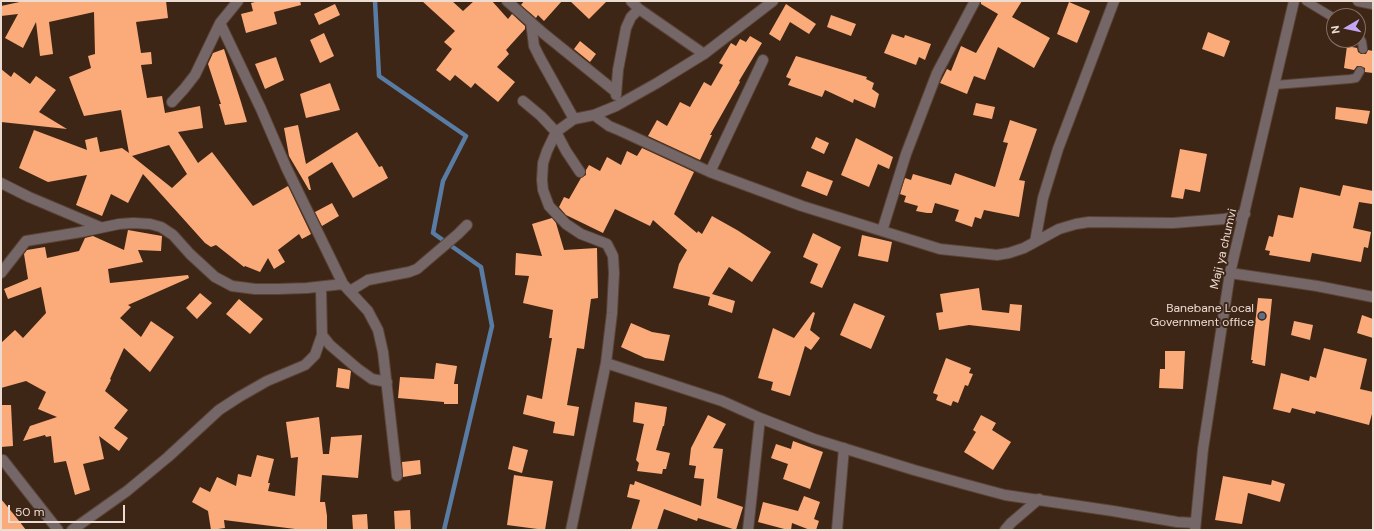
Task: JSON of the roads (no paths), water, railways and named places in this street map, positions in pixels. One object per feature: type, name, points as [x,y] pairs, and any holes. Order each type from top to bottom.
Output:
[{"type":"street","points":[[172,102],[195,75],[220,23],[238,1]]},
{"type":"street","points":[[507,1],[616,92]]},
{"type":"street","points":[[631,1],[639,9],[704,54]]},
{"type":"street","points":[[570,530],[606,363],[612,314],[614,272],[613,256],[607,244],[581,234],[566,224],[549,206],[543,190],[542,180],[543,163],[547,150],[556,132],[574,119],[594,115],[616,106],[658,83],[704,54],[773,1]]},
{"type":"street","points":[[882,232],[906,154],[937,73],[975,1]]},
{"type":"street","points":[[1036,242],[1043,198],[1058,149],[1114,1]]},
{"type":"street","name":"Maji ya chumvi","points":[[1195,527],[1203,449],[1230,273],[1294,1]]},
{"type":"street","points":[[1358,1],[1373,4]]},
{"type":"street","points":[[616,106],[618,70],[626,28],[631,17],[639,9]]},
{"type":"street","points":[[531,22],[534,46],[574,119]]},
{"type":"street","points":[[220,23],[261,109],[286,167],[347,287],[368,312],[378,330],[383,352],[397,476]]},
{"type":"street","points":[[710,172],[763,60]]},
{"type":"street","points":[[523,101],[541,116],[556,132],[566,151],[580,172]]},
{"type":"street","points":[[594,115],[609,126],[710,172],[802,206],[940,249],[997,255],[1024,248],[1059,229],[1089,222],[1173,223],[1224,219],[1245,214]]},
{"type":"street","points":[[1,183],[29,198],[100,228]]},
{"type":"street","points":[[1,273],[26,241],[119,224],[133,223],[150,224],[161,227],[172,235],[215,277],[232,286],[254,289],[347,287],[368,280],[417,269],[467,225]]},
{"type":"street","points":[[1230,273],[1317,286],[1373,297]]},
{"type":"street","points":[[72,530],[126,491],[219,410],[267,381],[306,365],[315,355],[322,335],[321,287]]},
{"type":"street","points":[[322,335],[330,345],[358,369],[372,379],[386,382]]},
{"type":"street","points":[[606,363],[722,401],[760,418],[814,439],[914,470],[1005,495],[1039,499],[1177,522],[1195,527]]},
{"type":"street","points":[[748,530],[760,418]]},
{"type":"street","points":[[837,530],[844,448]]},
{"type":"street","points":[[3,460],[58,530]]},
{"type":"street","points":[[1005,530],[1039,499]]},
{"type":"street","points":[[1170,530],[1177,522]]},
{"type":"lane","points":[[1306,1],[1326,13]]},
{"type":"lane","points":[[1275,85],[1350,79],[1356,78],[1360,71]]},
{"type":"waterway","points":[[375,1],[379,76],[466,136],[443,181],[433,233],[481,267],[492,326],[444,530]]},
{"type":"place","name":"Banebane Local Government office","points":[[1262,316]]}]
